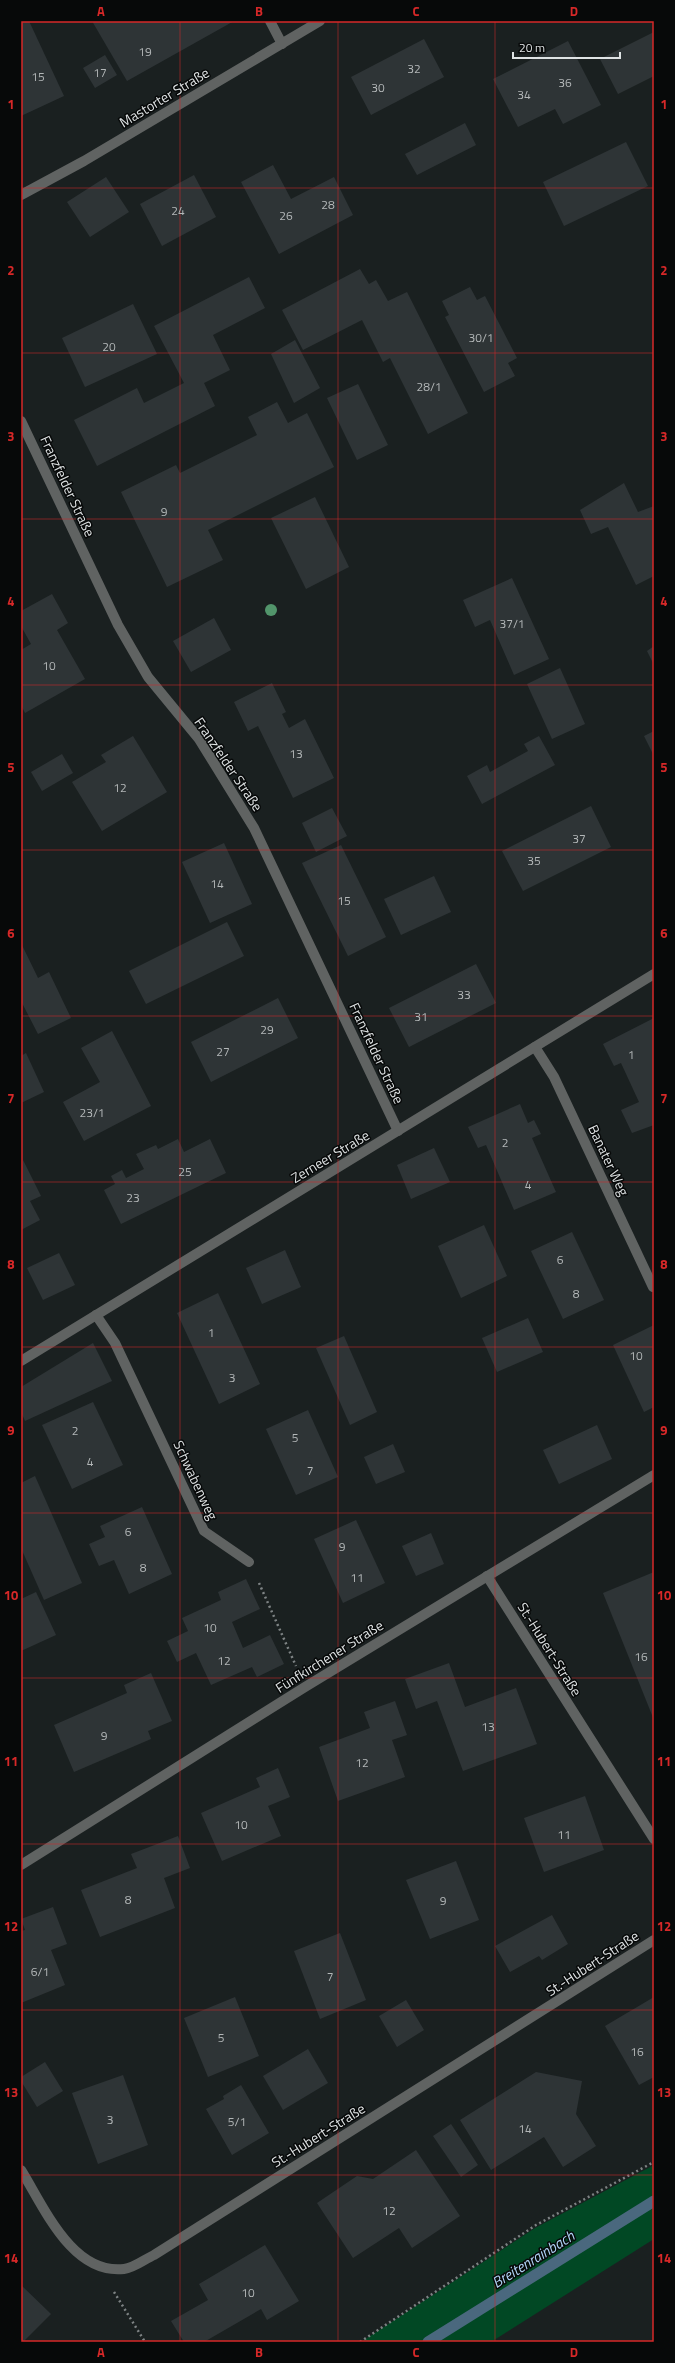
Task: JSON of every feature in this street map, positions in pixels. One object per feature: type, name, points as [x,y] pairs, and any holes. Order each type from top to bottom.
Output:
[{"type":"street","points":[[270,21],[282,44]]},
{"type":"street","name":"Mastorter Straße","points":[[21,196],[84,161],[320,21]]},
{"type":"street","name":"Franzfelder Straße","points":[[21,421],[118,626],[148,677],[199,739],[254,828],[398,1131]]},
{"type":"street","name":"Zerneer Straße","points":[[21,1361],[654,974]]},
{"type":"street","name":"Banater Weg","points":[[535,1047],[554,1077],[653,1287]]},
{"type":"street","name":"Schwabenweg","points":[[96,1315],[115,1343],[204,1531],[249,1562]]},
{"type":"street","name":"Fünfkirchener Straße","points":[[21,1865],[305,1687],[654,1475]]},
{"type":"street","name":"St.-Hubert-Straße","points":[[487,1576],[654,1839]]},
{"type":"street","name":"St.-Hubert-Straße","points":[[21,2170],[67,2244],[87,2262],[105,2270],[126,2269],[154,2255],[654,1940]]},
{"type":"path","points":[[249,1562],[305,1687]]},
{"type":"path","points":[[360,2342],[536,2225],[654,2162]]},
{"type":"path","points":[[105,2270],[108,2284],[145,2342]]},
{"type":"green space","points":[[654,2165],[654,2239],[491,2342],[361,2342],[535,2228]]},
{"type":"building","points":[[21,21],[29,21],[64,96],[21,116]]},
{"type":"building","points":[[92,21],[234,21],[127,81]]},
{"type":"building","points":[[654,32],[654,76],[618,94],[600,59]]},
{"type":"building","points":[[424,39],[444,77],[371,115],[351,77]]},
{"type":"building","points":[[568,41],[601,105],[563,124],[555,109],[518,127],[493,79]]},
{"type":"building","points":[[105,55],[117,75],[95,88],[83,68]]},
{"type":"building","points":[[465,123],[476,145],[417,175],[405,154]]},
{"type":"building","points":[[626,142],[648,186],[564,226],[543,182]]},
{"type":"building","points":[[273,165],[291,199],[334,177],[353,215],[279,254],[241,182]]},
{"type":"building","points":[[194,175],[216,217],[162,246],[140,204]]},
{"type":"building","points":[[106,177],[129,212],[90,237],[67,202]]},
{"type":"building","points":[[360,269],[369,284],[376,280],[388,301],[407,292],[468,413],[428,434],[390,358],[383,362],[362,320],[303,350],[282,310]]},
{"type":"building","points":[[249,277],[265,308],[213,335],[230,370],[204,383],[215,406],[97,466],[74,420],[137,388],[144,403],[184,383],[154,326]]},
{"type":"building","points":[[470,287],[477,300],[485,296],[517,358],[508,363],[515,376],[484,392],[445,317],[449,315],[442,301]]},
{"type":"building","points":[[133,304],[157,354],[85,387],[62,338]]},
{"type":"building","points":[[295,340],[320,388],[294,403],[271,354]]},
{"type":"building","points":[[358,384],[388,445],[357,460],[327,398]]},
{"type":"building","points":[[277,402],[288,423],[307,413],[334,467],[208,530],[223,560],[167,587],[121,492],[176,465],[180,473],[257,435],[248,417]]},
{"type":"building","points":[[624,483],[638,512],[654,506],[654,576],[636,585],[608,527],[591,534],[580,510]]},
{"type":"building","points":[[315,497],[349,567],[306,589],[271,518]]},
{"type":"building","points":[[512,578],[549,659],[514,675],[490,620],[475,627],[463,600]]},
{"type":"building","points":[[52,594],[68,623],[57,630],[85,679],[25,713],[21,705],[21,650],[31,644],[21,626],[21,611]]},
{"type":"building","points":[[214,618],[231,650],[191,672],[173,641]]},
{"type":"building","points":[[654,646],[654,665],[647,651]]},
{"type":"building","points":[[560,668],[585,724],[552,739],[527,684]]},
{"type":"building","points":[[272,683],[286,712],[282,714],[289,728],[305,719],[334,778],[293,798],[258,726],[248,731],[234,702]]},
{"type":"building","points":[[654,731],[654,756],[644,736]]},
{"type":"building","points":[[133,736],[167,792],[102,831],[72,782],[106,762],[101,755]]},
{"type":"building","points":[[539,736],[555,765],[482,804],[467,776],[487,765],[490,772],[528,751],[524,744]]},
{"type":"building","points":[[62,754],[73,773],[42,791],[31,772]]},
{"type":"building","points":[[591,806],[611,847],[523,891],[502,851]]},
{"type":"building","points":[[332,808],[347,836],[316,852],[302,823]]},
{"type":"building","points":[[224,843],[252,904],[210,923],[182,862]]},
{"type":"building","points":[[341,845],[386,937],[348,956],[302,863]]},
{"type":"building","points":[[434,876],[451,912],[401,935],[384,899]]},
{"type":"building","points":[[227,922],[244,956],[146,1004],[129,971]]},
{"type":"building","points":[[21,943],[38,978],[49,972],[71,1018],[38,1034],[21,1001]]},
{"type":"building","points":[[476,964],[496,1003],[409,1047],[389,1008]]},
{"type":"building","points":[[278,998],[298,1038],[211,1082],[191,1042]]},
{"type":"building","points":[[654,1018],[654,1125],[632,1133],[621,1110],[639,1102],[621,1063],[614,1066],[603,1044]]},
{"type":"building","points":[[112,1031],[151,1106],[84,1141],[63,1102],[100,1082],[81,1048]]},
{"type":"building","points":[[26,1053],[44,1092],[21,1103],[21,1056]]},
{"type":"building","points":[[520,1104],[528,1123],[534,1120],[541,1134],[532,1138],[556,1192],[514,1210],[486,1145],[478,1148],[468,1127]]},
{"type":"building","points":[[178,1139],[184,1152],[210,1139],[226,1173],[121,1224],[104,1190],[115,1184],[111,1176],[122,1170],[126,1178],[144,1169],[136,1154],[156,1145],[158,1149]]},
{"type":"building","points":[[434,1148],[450,1182],[411,1199],[397,1165]]},
{"type":"building","points":[[23,1160],[41,1196],[30,1201],[40,1220],[21,1230]]},
{"type":"building","points":[[484,1225],[507,1276],[461,1298],[438,1246]]},
{"type":"building","points":[[572,1232],[604,1300],[563,1319],[531,1251]]},
{"type":"building","points":[[285,1250],[301,1287],[262,1304],[246,1268]]},
{"type":"building","points":[[59,1253],[75,1285],[43,1300],[27,1268]]},
{"type":"building","points":[[218,1293],[260,1384],[219,1404],[177,1313]]},
{"type":"building","points":[[528,1318],[543,1352],[497,1372],[482,1338]]},
{"type":"building","points":[[654,1325],[654,1407],[644,1412],[613,1345]]},
{"type":"building","points":[[344,1336],[377,1412],[350,1425],[316,1348]]},
{"type":"building","points":[[93,1343],[112,1381],[25,1421],[21,1412],[21,1387]]},
{"type":"building","points":[[93,1402],[123,1465],[72,1489],[42,1425]]},
{"type":"building","points":[[308,1410],[338,1477],[296,1495],[266,1429]]},
{"type":"building","points":[[597,1425],[612,1459],[559,1484],[543,1450]]},
{"type":"building","points":[[393,1444],[405,1472],[376,1484],[364,1457]]},
{"type":"building","points":[[35,1476],[82,1583],[44,1600],[21,1548],[21,1483]]},
{"type":"building","points":[[142,1507],[172,1574],[129,1594],[114,1560],[99,1566],[89,1544],[105,1537],[100,1526]]},
{"type":"building","points":[[356,1520],[385,1583],[343,1603],[314,1539]]},
{"type":"building","points":[[431,1533],[444,1564],[416,1576],[402,1546]]},
{"type":"building","points":[[654,1572],[654,1720],[603,1593]]},
{"type":"building","points":[[246,1579],[260,1609],[232,1622],[243,1648],[270,1635],[284,1664],[257,1677],[252,1667],[211,1685],[196,1653],[177,1662],[167,1641],[188,1631],[182,1618],[221,1600],[218,1592]]},
{"type":"building","points":[[36,1592],[56,1635],[21,1651],[21,1599]]},
{"type":"building","points":[[449,1663],[465,1707],[516,1688],[537,1744],[463,1771],[437,1701],[416,1709],[405,1679]]},
{"type":"building","points":[[151,1673],[172,1721],[148,1731],[151,1739],[74,1772],[54,1725],[127,1693],[124,1685]]},
{"type":"building","points":[[395,1701],[407,1735],[392,1740],[405,1777],[338,1801],[319,1747],[370,1728],[364,1712]]},
{"type":"building","points":[[278,1768],[290,1797],[268,1806],[281,1836],[222,1861],[201,1813],[260,1787],[256,1778]]},
{"type":"building","points":[[585,1796],[604,1850],[544,1872],[524,1818]]},
{"type":"building","points":[[178,1836],[190,1868],[164,1878],[175,1908],[100,1937],[81,1890],[137,1868],[131,1854]]},
{"type":"building","points":[[456,1861],[479,1920],[430,1939],[406,1880]]},
{"type":"building","points":[[53,1907],[67,1944],[51,1950],[65,1985],[21,2003],[21,1931],[25,1930],[21,1919]]},
{"type":"building","points":[[552,1915],[568,1944],[542,1960],[539,1956],[510,1972],[495,1946]]},
{"type":"building","points":[[340,1933],[366,2000],[320,2019],[294,1951]]},
{"type":"building","points":[[235,1997],[259,2056],[208,2077],[184,2018]]},
{"type":"building","points":[[654,1997],[654,2077],[639,2085],[605,2026]]},
{"type":"building","points":[[406,2000],[424,2030],[397,2047],[379,2016]]},
{"type":"building","points":[[308,2049],[328,2083],[283,2110],[263,2076]]},
{"type":"building","points":[[45,2062],[63,2091],[37,2107],[21,2081],[21,2077]]},
{"type":"building","points":[[536,2072],[582,2081],[576,2114],[596,2146],[563,2167],[544,2137],[491,2170],[460,2120]]},
{"type":"building","points":[[123,2075],[148,2145],[98,2164],[72,2093]]},
{"type":"building","points":[[241,2085],[269,2133],[232,2155],[206,2109],[224,2099],[223,2096]]},
{"type":"building","points":[[451,2124],[478,2165],[461,2177],[433,2136]]},
{"type":"building","points":[[416,2150],[460,2216],[412,2248],[399,2228],[353,2258],[317,2203],[357,2176],[373,2179]]},
{"type":"building","points":[[265,2245],[299,2301],[267,2320],[261,2309],[204,2342],[184,2342],[171,2321],[208,2300],[199,2284]]},
{"type":"building","points":[[21,2285],[51,2314],[23,2342],[21,2342]]},
{"type":"waterway","name":"Breitenrainbach","points":[[428,2342],[654,2201]]}]
